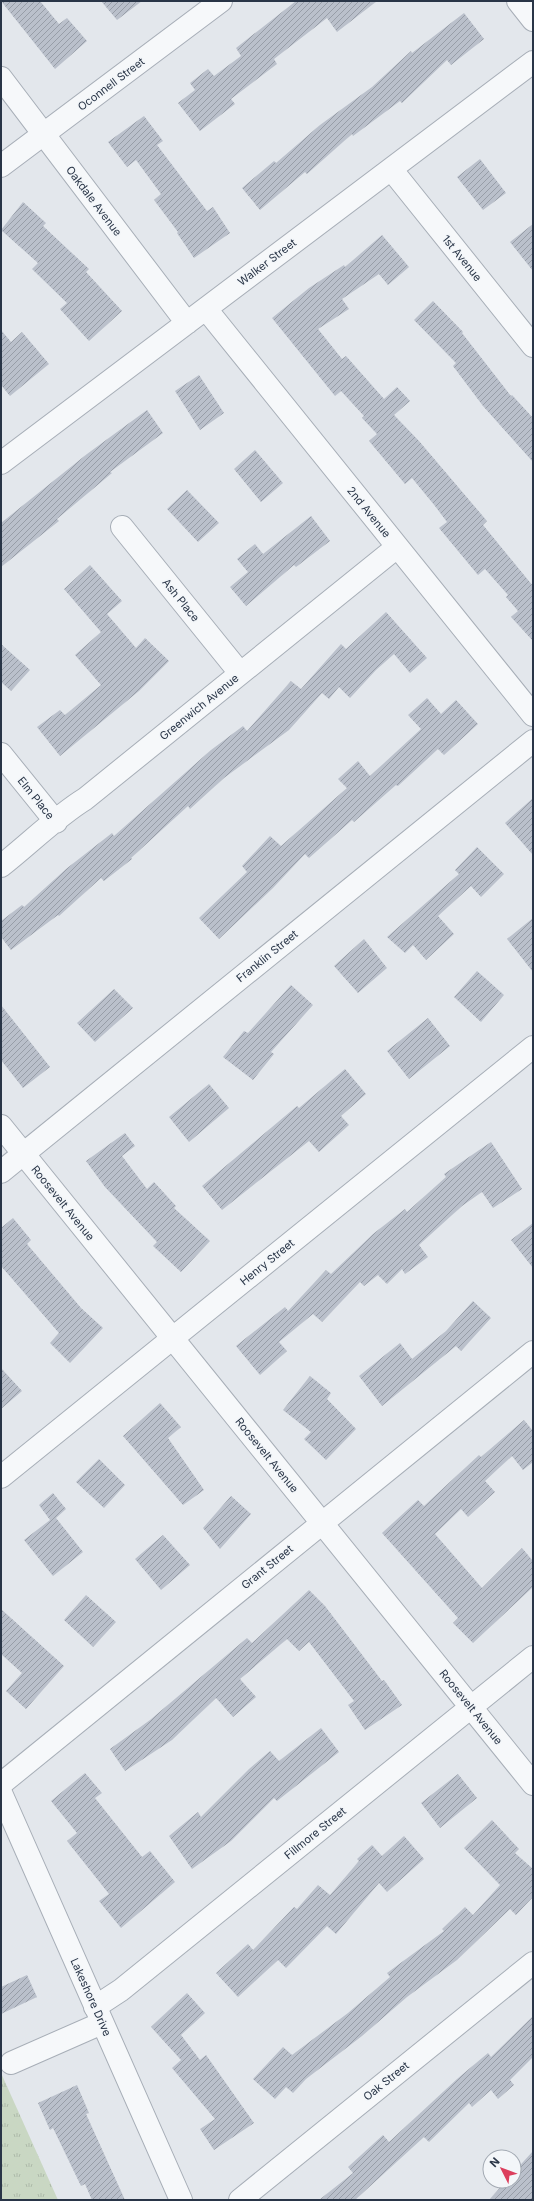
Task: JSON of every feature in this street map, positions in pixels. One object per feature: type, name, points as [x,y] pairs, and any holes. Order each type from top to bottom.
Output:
[{"type":"street","name":"Oconnell Street","points":[[1,166],[221,1]]},
{"type":"street","points":[[518,1],[533,20]]},
{"type":"street","name":"Walker Street","points":[[1,463],[533,62]]},
{"type":"street","name":"Oakdale Avenue","points":[[1,78],[186,323]]},
{"type":"street","name":"1st Avenue","points":[[391,169],[533,346]]},
{"type":"street","name":"2nd Avenue","points":[[206,308],[533,715]]},
{"type":"street","name":"Ash Place","points":[[122,527],[240,673]]},
{"type":"street","name":"Greenwich Avenue","points":[[1,866],[56,822],[66,810],[85,799],[397,547]]},
{"type":"street","name":"Franklin Street","points":[[1,1172],[533,741]]},
{"type":"street","name":"Elm Place","points":[[1,754],[56,822]]},
{"type":"street","name":"Henry Street","points":[[1,1477],[533,1046]]},
{"type":"street","name":"Roosevelt Avenue","points":[[1,1126],[533,1784]]},
{"type":"street","name":"Grant Street","points":[[1,1784],[533,1352]]},
{"type":"street","name":"Fillmore Street","points":[[12,2063],[99,2015],[121,1990],[533,1657]]},
{"type":"street","name":"Lakeshore Drive","points":[[1,1793],[181,2200]]},
{"type":"street","name":"Oak Street","points":[[240,2200],[533,1963]]},
{"type":"green space","points":[[1,2073],[58,2200],[1,2200]]},
{"type":"building","points":[[1,1],[40,1],[59,24],[67,18],[87,41],[55,69]]},
{"type":"building","points":[[101,1],[142,1],[117,20]]},
{"type":"building","points":[[296,1],[377,1],[337,32],[327,18],[274,59],[277,64],[231,99],[235,104],[200,131],[178,103],[195,90],[190,83],[208,69],[214,76],[241,56],[236,48]]},
{"type":"building","points":[[464,13],[484,39],[451,65],[447,60],[402,103],[400,101],[353,136],[352,134],[307,174],[305,172],[260,210],[242,188],[274,161],[276,163],[320,125],[372,87],[411,51],[412,53]]},
{"type":"building","points":[[144,116],[163,141],[157,145],[207,211],[213,207],[230,233],[194,258],[177,233],[178,232],[154,200],[161,194],[136,160],[127,167],[108,142]]},
{"type":"building","points":[[480,159],[506,193],[483,210],[457,177]]},
{"type":"building","points":[[23,202],[46,223],[43,226],[89,269],[86,272],[122,311],[89,341],[60,309],[67,303],[32,269],[38,263],[1,230]]},
{"type":"building","points":[[533,224],[533,271],[510,242]]},
{"type":"building","points":[[382,235],[409,267],[388,285],[379,274],[342,299],[349,309],[318,329],[342,359],[346,356],[384,399],[397,387],[410,401],[394,415],[419,441],[487,521],[483,525],[533,586],[533,641],[511,617],[518,611],[506,597],[508,595],[485,569],[478,575],[439,528],[447,522],[435,506],[412,478],[405,484],[369,441],[377,434],[362,418],[364,416],[341,391],[335,396],[272,318],[309,288],[344,265],[345,267]]},
{"type":"building","points":[[433,301],[463,332],[462,333],[511,396],[512,395],[533,418],[533,462],[483,406],[453,366],[456,363],[414,320]]},
{"type":"building","points":[[1,330],[11,342],[22,332],[49,364],[10,396],[1,385]]},
{"type":"building","points":[[199,375],[224,413],[200,430],[175,391]]},
{"type":"building","points":[[147,410],[163,433],[110,472],[112,473],[57,519],[59,521],[1,567],[1,523],[87,454]]},
{"type":"building","points":[[255,450],[283,483],[261,502],[234,469]]},
{"type":"building","points":[[187,490],[219,523],[198,542],[167,509]]},
{"type":"building","points":[[311,516],[330,541],[296,567],[294,565],[246,606],[230,587],[248,572],[237,559],[255,544],[263,554]]},
{"type":"building","points":[[90,565],[122,601],[107,614],[136,648],[145,638],[169,661],[139,691],[60,756],[37,727],[60,710],[65,715],[101,685],[75,655],[101,632],[64,589]]},
{"type":"building","points":[[386,612],[427,658],[410,673],[394,654],[376,670],[350,698],[339,687],[329,699],[322,693],[289,730],[224,778],[190,809],[188,806],[131,858],[132,859],[104,881],[101,878],[59,916],[58,915],[11,950],[1,937],[1,921],[22,905],[24,907],[66,869],[112,833],[114,836],[211,750],[243,726],[247,731],[291,681],[301,689],[341,644],[346,649]]},
{"type":"building","points":[[1,644],[30,670],[11,691],[1,682]]},
{"type":"building","points":[[427,698],[441,714],[456,700],[478,724],[444,755],[438,749],[398,786],[396,785],[354,822],[352,820],[309,858],[305,854],[273,888],[219,939],[199,918],[247,872],[242,866],[270,836],[281,846],[347,788],[338,779],[358,761],[370,776],[421,729],[408,715]]},
{"type":"building","points":[[533,798],[533,855],[505,823]]},
{"type":"building","points":[[477,847],[504,874],[481,897],[471,886],[438,916],[454,934],[426,960],[413,945],[405,953],[387,937],[459,874],[455,870]]},
{"type":"building","points":[[533,918],[533,972],[507,939]]},
{"type":"building","points":[[364,939],[387,968],[358,993],[334,966]]},
{"type":"building","points":[[477,971],[504,995],[481,1022],[454,997]]},
{"type":"building","points":[[291,985],[313,1005],[271,1052],[274,1054],[253,1080],[223,1057],[244,1031],[248,1033]]},
{"type":"building","points":[[114,989],[133,1008],[95,1042],[77,1023]]},
{"type":"building","points":[[1,1005],[50,1067],[23,1088],[1,1060]]},
{"type":"building","points":[[428,1018],[450,1046],[409,1079],[387,1051]]},
{"type":"building","points":[[345,1069],[366,1094],[341,1116],[349,1125],[319,1152],[309,1141],[222,1210],[202,1186],[297,1106],[299,1108]]},
{"type":"building","points":[[209,1084],[229,1108],[189,1142],[169,1117]]},
{"type":"building","points":[[125,1133],[135,1146],[122,1156],[147,1189],[154,1182],[176,1206],[174,1208],[210,1241],[181,1272],[153,1246],[157,1242],[105,1187],[86,1161]]},
{"type":"building","points":[[491,1142],[522,1189],[493,1208],[482,1192],[462,1206],[419,1245],[428,1257],[405,1274],[402,1269],[387,1284],[378,1275],[364,1286],[360,1282],[322,1322],[313,1314],[279,1342],[287,1351],[260,1375],[236,1346],[285,1307],[288,1311],[326,1270],[331,1274],[373,1234],[405,1209],[407,1212],[446,1177],[444,1174]]},
{"type":"building","points":[[13,1218],[31,1240],[27,1244],[81,1308],[103,1328],[70,1363],[50,1343],[59,1333],[1,1266],[1,1228]]},
{"type":"building","points":[[533,1223],[533,1268],[511,1240]]},
{"type":"building","points":[[473,1301],[491,1318],[461,1351],[456,1346],[382,1406],[359,1376],[400,1343],[412,1359],[446,1331]]},
{"type":"building","points":[[1,1368],[22,1391],[1,1409]]},
{"type":"building","points":[[310,1376],[331,1393],[327,1399],[356,1429],[326,1460],[304,1439],[311,1432],[283,1410]]},
{"type":"building","points":[[160,1403],[181,1427],[168,1438],[204,1490],[183,1505],[123,1436]]},
{"type":"building","points":[[524,1420],[533,1431],[533,1462],[523,1470],[512,1456],[485,1481],[495,1492],[468,1517],[461,1509],[435,1534],[482,1588],[522,1548],[533,1561],[533,1587],[473,1643],[453,1623],[458,1618],[382,1533],[418,1500],[424,1506],[479,1455],[481,1457]]},
{"type":"building","points":[[99,1459],[125,1485],[104,1508],[76,1482]]},
{"type":"building","points":[[53,1493],[66,1509],[56,1518],[83,1552],[53,1576],[24,1540],[50,1520],[39,1505]]},
{"type":"building","points":[[231,1496],[251,1514],[220,1549],[203,1528]]},
{"type":"building","points":[[163,1535],[190,1565],[161,1590],[135,1559]]},
{"type":"building","points":[[309,1590],[325,1606],[402,1705],[365,1730],[348,1705],[354,1701],[309,1642],[299,1651],[287,1639],[240,1679],[256,1697],[233,1717],[216,1698],[172,1740],[125,1771],[110,1749],[150,1720],[247,1638],[252,1643]]},
{"type":"building","points":[[86,1595],[116,1622],[93,1647],[64,1620]]},
{"type":"building","points":[[1,1609],[64,1666],[26,1709],[6,1691],[22,1673],[1,1654]]},
{"type":"building","points":[[321,1728],[339,1752],[277,1801],[274,1798],[231,1841],[192,1869],[169,1836],[198,1812],[201,1817],[249,1769],[270,1751],[279,1761]]},
{"type":"building","points":[[85,1773],[102,1793],[95,1798],[142,1857],[150,1851],[175,1882],[121,1928],[99,1901],[109,1894],[67,1841],[77,1833],[51,1801]]},
{"type":"building","points":[[458,1774],[477,1798],[440,1828],[421,1803]]},
{"type":"building","points":[[492,1820],[519,1849],[515,1853],[533,1869],[533,1897],[516,1915],[510,1909],[457,1960],[407,1997],[362,2036],[306,2079],[293,2093],[286,2087],[275,2099],[253,2079],[283,2047],[292,2055],[348,2013],[390,1977],[387,1973],[444,1931],[442,1929],[465,1907],[473,1915],[500,1885],[464,1848]]},
{"type":"building","points":[[404,1836],[424,1859],[387,1892],[379,1883],[336,1934],[327,1926],[286,1968],[278,1960],[238,1997],[216,1973],[248,1944],[253,1950],[294,1907],[297,1909],[318,1885],[330,1895],[359,1861],[357,1859],[372,1845],[382,1856]]},
{"type":"building","points":[[27,1975],[37,1997],[1,2014],[1,1987]]},
{"type":"building","points":[[187,1993],[205,2013],[181,2035],[200,2060],[206,2055],[254,2123],[214,2150],[200,2129],[215,2119],[172,2068],[181,2060],[151,2027]]},
{"type":"building","points":[[533,2016],[533,2057],[510,2080],[514,2085],[498,2099],[491,2090],[472,2107],[469,2103],[429,2142],[424,2137],[355,2200],[319,2200],[353,2173],[348,2167],[383,2135],[389,2142],[457,2079],[488,2053],[491,2057]]},
{"type":"building","points":[[77,2085],[89,2113],[86,2114],[125,2200],[92,2200],[85,2184],[81,2186],[53,2128],[50,2130],[38,2103]]},
{"type":"building","points":[[533,2151],[533,2200],[489,2200],[499,2189],[522,2189],[522,2163]]}]
